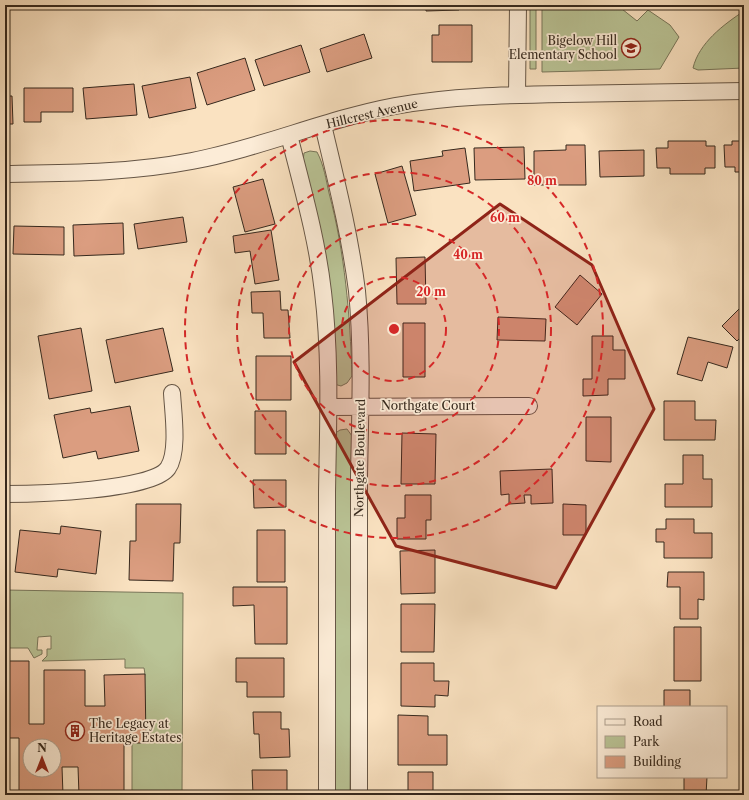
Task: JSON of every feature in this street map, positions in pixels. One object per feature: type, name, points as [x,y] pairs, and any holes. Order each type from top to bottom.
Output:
[{"type":"street","points":[[517,95],[518,5]]},
{"type":"street","name":"Hillcrest Avenue","points":[[5,174],[75,173],[154,168],[231,152],[362,114],[410,104],[473,97],[517,95],[744,91]]},
{"type":"street","name":"Northgate Boulevard","points":[[323,125],[344,214],[357,291],[360,330],[359,795]]},
{"type":"street","points":[[289,135],[317,252],[323,291],[326,330],[328,407],[327,795]]},
{"type":"street","points":[[5,494],[55,493],[94,490],[144,482],[158,477],[168,469],[173,458],[174,444],[172,393]]},
{"type":"street","name":"Northgate Court","points":[[328,407],[529,406]]},
{"type":"highlighted area","points":[[500,204],[592,265],[654,409],[556,588],[396,546],[294,362]]},
{"type":"green space","points":[[530,5],[536,5],[536,69],[530,69]]},
{"type":"green space","points":[[542,5],[617,5],[637,21],[648,10],[670,25],[679,37],[660,69],[542,72]]},
{"type":"green space","points":[[744,11],[744,68],[698,70],[693,68],[696,59],[713,35]]},
{"type":"green space","points":[[310,151],[317,152],[323,167],[343,261],[350,330],[352,376],[347,383],[341,386],[334,384],[303,161],[304,153]]},
{"type":"green space","points":[[347,429],[352,436],[350,795],[332,795],[334,434],[340,430]]},
{"type":"green space","points":[[5,590],[183,593],[182,795],[132,795],[132,743],[145,674],[144,668],[125,668],[125,659],[42,661],[47,656],[47,649],[51,649],[51,636],[38,637],[37,650],[42,650],[42,654],[34,658],[28,648],[5,648]]},
{"type":"building","points":[[426,5],[459,5],[459,10],[426,11]]},
{"type":"building","points":[[439,25],[472,25],[472,62],[432,62],[432,35],[439,35]]},
{"type":"building","points":[[364,34],[372,58],[327,72],[320,49]]},
{"type":"building","points":[[301,45],[310,72],[264,86],[255,60]]},
{"type":"building","points":[[245,58],[255,90],[207,105],[197,73]]},
{"type":"building","points":[[190,77],[196,108],[149,118],[142,86]]},
{"type":"building","points":[[134,84],[137,115],[86,119],[83,88]]},
{"type":"building","points":[[24,88],[73,88],[73,112],[41,112],[41,122],[24,122]]},
{"type":"building","points":[[5,96],[12,96],[13,124],[5,124]]},
{"type":"building","points":[[668,141],[706,141],[706,146],[715,146],[715,168],[705,168],[705,174],[670,174],[670,168],[657,168],[656,148],[668,148]]},
{"type":"building","points":[[732,141],[744,141],[744,172],[735,172],[735,167],[725,167],[724,145],[732,145]]},
{"type":"building","points":[[566,145],[585,145],[586,185],[534,185],[534,151],[566,150]]},
{"type":"building","points":[[524,147],[525,179],[475,180],[474,148]]},
{"type":"building","points":[[465,148],[470,183],[414,191],[410,161],[443,156],[442,151]]},
{"type":"building","points":[[644,150],[644,176],[600,177],[599,151]]},
{"type":"building","points":[[402,166],[416,215],[388,223],[375,174]]},
{"type":"building","points":[[263,179],[275,224],[245,232],[233,187]]},
{"type":"building","points":[[183,217],[187,242],[138,249],[134,224]]},
{"type":"building","points":[[123,223],[124,254],[74,256],[73,225]]},
{"type":"building","points":[[14,226],[64,227],[64,255],[13,254]]},
{"type":"building","points":[[271,230],[279,280],[255,284],[250,251],[235,253],[233,236]]},
{"type":"building","points":[[425,257],[426,304],[397,304],[396,258]]},
{"type":"building","points":[[580,275],[602,294],[577,325],[555,307]]},
{"type":"building","points":[[280,291],[281,310],[288,310],[290,338],[264,338],[263,313],[252,313],[251,292]]},
{"type":"building","points":[[744,306],[744,334],[737,341],[722,326]]},
{"type":"building","points":[[498,317],[546,319],[545,341],[497,340]]},
{"type":"building","points":[[403,323],[425,323],[425,377],[403,377]]},
{"type":"building","points":[[81,328],[92,391],[49,399],[38,336]]},
{"type":"building","points":[[163,328],[173,371],[115,383],[106,340]]},
{"type":"building","points":[[592,336],[613,336],[613,350],[625,350],[625,379],[608,379],[608,395],[583,396],[583,379],[592,379]]},
{"type":"building","points":[[688,337],[733,347],[727,368],[708,362],[702,381],[677,374]]},
{"type":"building","points":[[256,356],[291,356],[291,400],[256,400]]},
{"type":"building","points":[[664,401],[695,401],[695,420],[716,420],[715,440],[664,440]]},
{"type":"building","points":[[130,406],[139,451],[98,459],[96,451],[63,458],[54,415],[90,408],[91,413]]},
{"type":"building","points":[[255,411],[286,411],[286,454],[255,454]]},
{"type":"building","points":[[586,417],[611,417],[611,462],[586,461]]},
{"type":"building","points":[[402,433],[436,434],[435,484],[401,484]]},
{"type":"building","points":[[683,455],[703,455],[703,479],[712,479],[712,507],[665,507],[665,484],[683,484]]},
{"type":"building","points":[[552,469],[553,503],[531,504],[531,495],[524,495],[525,503],[509,504],[509,494],[501,495],[500,471]]},
{"type":"building","points":[[253,480],[286,480],[286,507],[254,508]]},
{"type":"building","points":[[405,495],[431,495],[431,520],[426,520],[426,539],[397,539],[397,518],[405,518]]},
{"type":"building","points":[[136,504],[181,504],[180,543],[174,543],[173,581],[129,580],[130,541],[136,541]]},
{"type":"building","points":[[563,504],[586,505],[586,535],[563,535]]},
{"type":"building","points":[[666,519],[694,519],[694,533],[712,533],[712,558],[664,558],[664,542],[656,542],[656,529],[666,529]]},
{"type":"building","points":[[61,526],[101,531],[96,574],[58,569],[57,577],[15,572],[20,530],[60,534]]},
{"type":"building","points":[[257,530],[285,530],[285,582],[257,582]]},
{"type":"building","points":[[435,550],[435,593],[401,594],[400,551]]},
{"type":"building","points":[[668,572],[704,572],[704,600],[698,599],[698,619],[680,619],[680,587],[667,587]]},
{"type":"building","points":[[233,587],[287,587],[287,644],[255,644],[254,605],[233,606]]},
{"type":"building","points":[[401,604],[435,604],[434,652],[401,652]]},
{"type":"building","points":[[674,627],[701,627],[701,681],[674,681]]},
{"type":"building","points":[[236,658],[284,658],[284,697],[247,697],[247,682],[236,682]]},
{"type":"building","name":"The Legacy at Heritage Estates","points":[[5,661],[29,661],[29,724],[44,724],[44,670],[85,670],[85,706],[105,706],[104,675],[145,674],[146,743],[124,743],[124,795],[79,795],[78,767],[62,767],[63,795],[19,795],[19,738],[5,738]]},
{"type":"building","points":[[401,663],[434,663],[434,681],[449,681],[448,696],[435,695],[435,707],[401,706]]},
{"type":"building","points":[[664,690],[690,690],[690,706],[664,706]]},
{"type":"building","points":[[253,712],[281,712],[281,729],[289,729],[290,757],[260,758],[259,734],[254,734]]},
{"type":"building","points":[[398,715],[428,716],[428,735],[447,735],[447,765],[398,765]]},
{"type":"building","points":[[252,770],[287,770],[287,791],[280,791],[280,795],[253,795]]},
{"type":"building","points":[[408,772],[433,772],[433,795],[408,795]]},
{"type":"building","points":[[684,778],[707,778],[706,795],[684,795]]},
{"type":"building","points":[[621,792],[621,795],[576,795],[575,793]]},
{"type":"place","name":"Bigelow Hill Elementary School","points":[[631,48]]},
{"type":"place","name":"The Legacy at Heritage Estates","points":[[75,731]]}]
